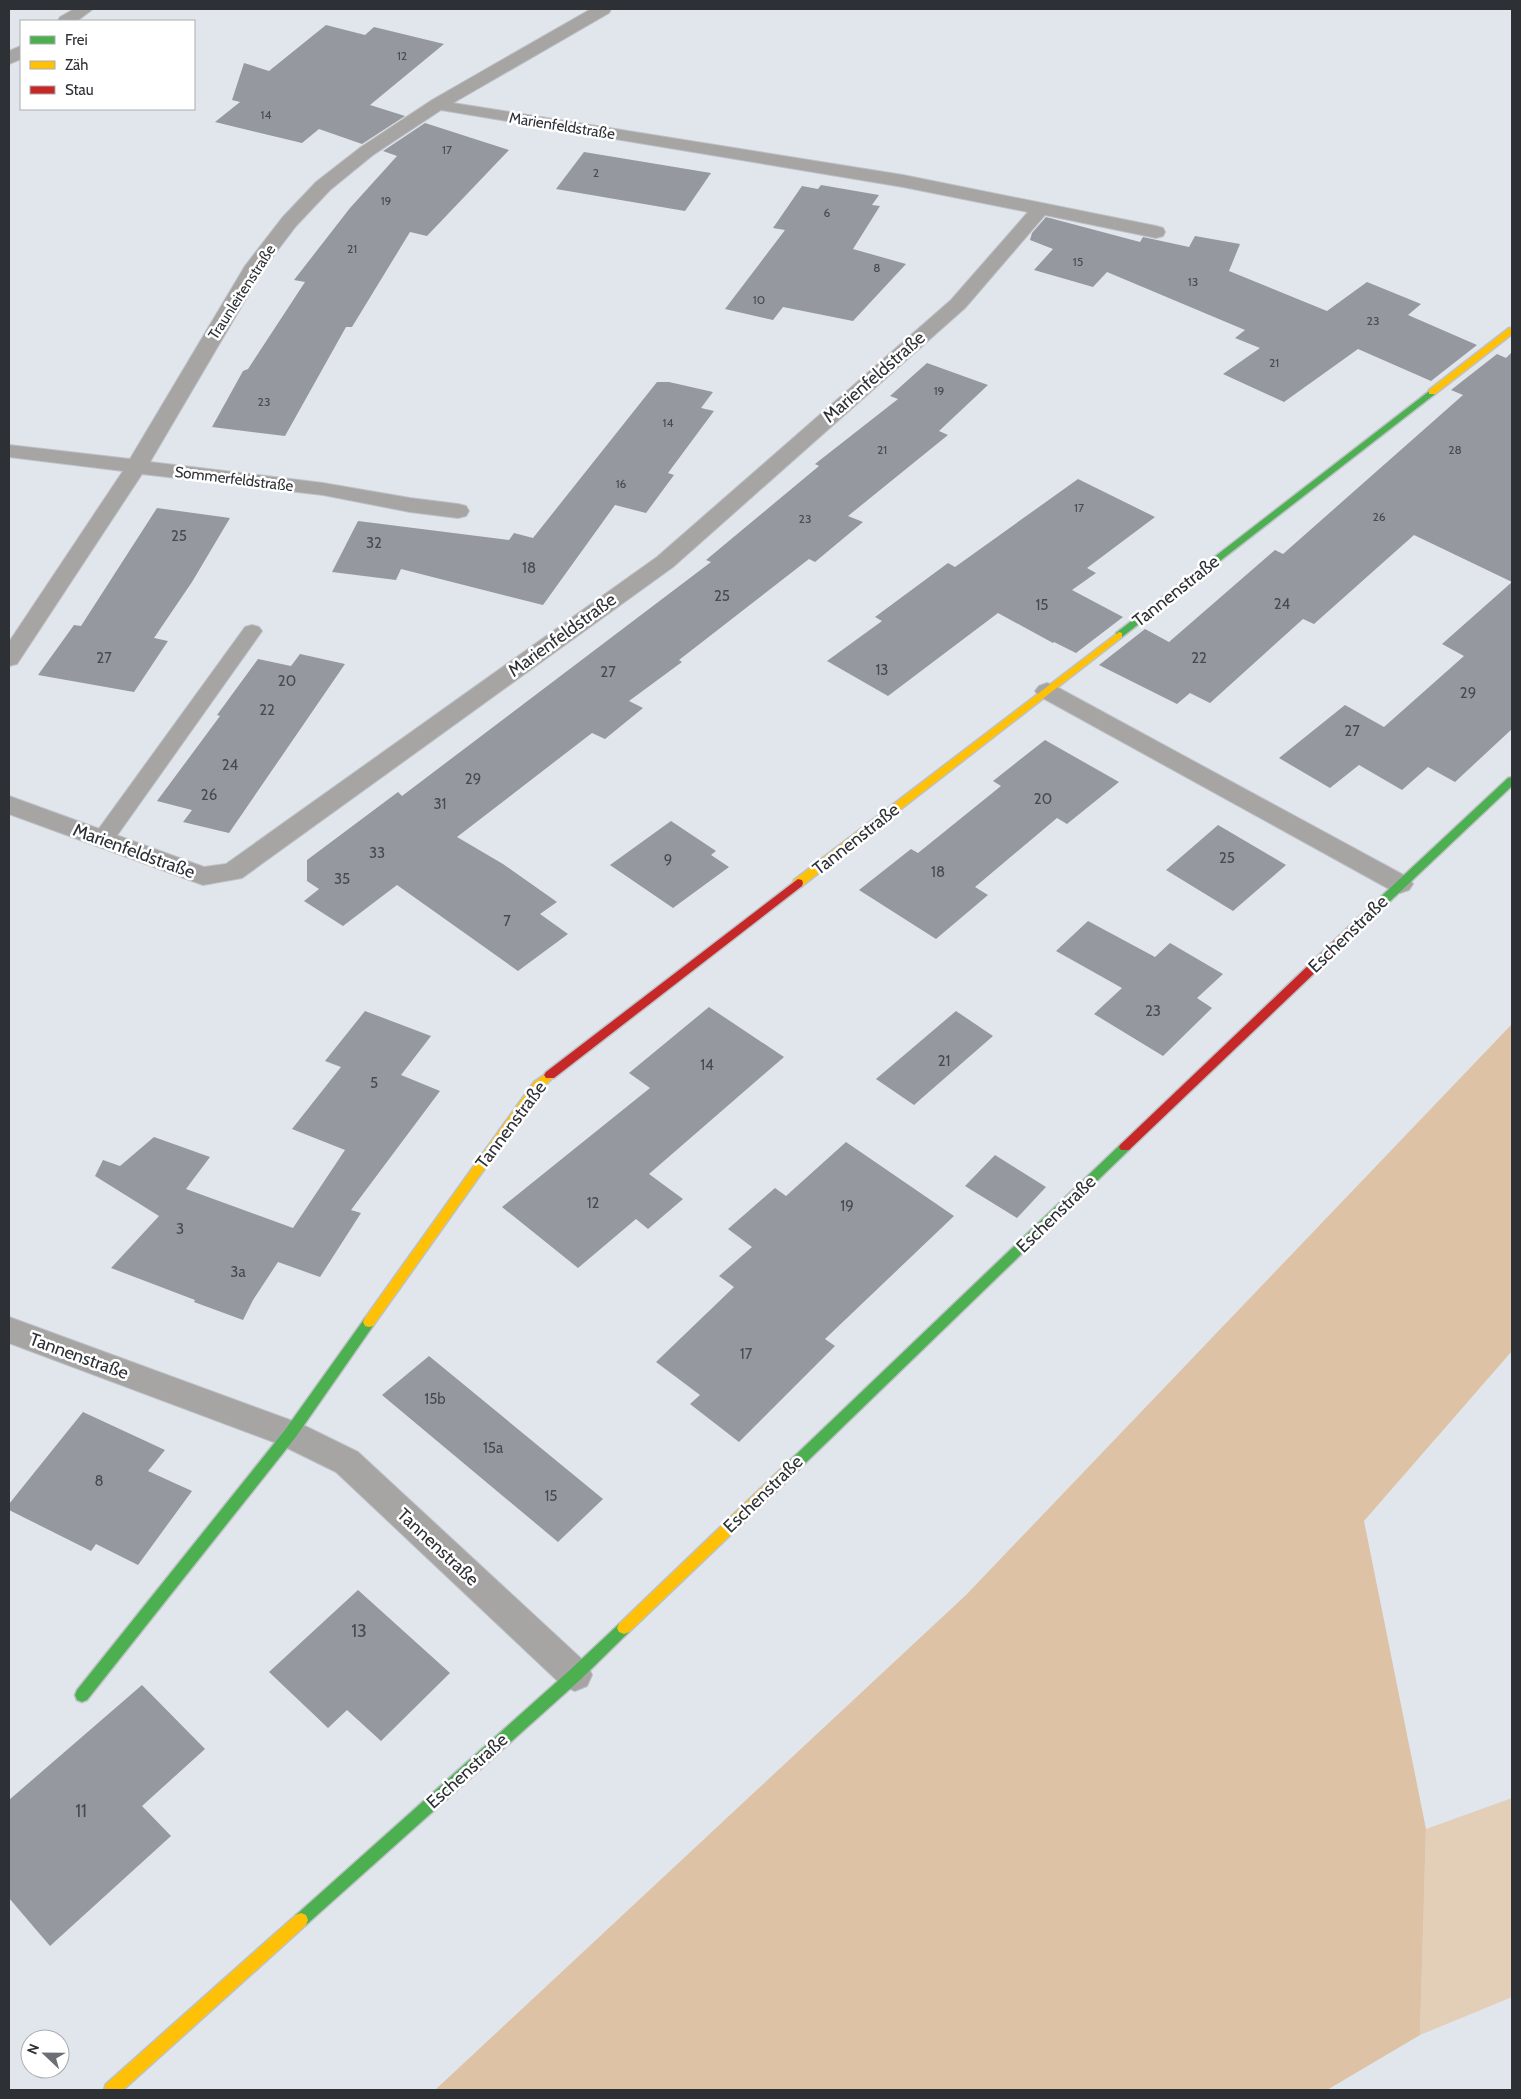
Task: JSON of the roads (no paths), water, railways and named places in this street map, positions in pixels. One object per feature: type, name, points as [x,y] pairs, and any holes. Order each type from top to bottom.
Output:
[{"type":"street","points":[[68,20],[85,9]]},
{"type":"street","name":"Traunleitenstraße","points":[[9,659],[136,467],[255,266],[289,222],[324,186],[366,151],[438,104],[603,9]]},
{"type":"street","points":[[9,59],[20,52]]},
{"type":"street","name":"Marienfeldstraße","points":[[438,104],[457,109],[903,181],[1156,232]]},
{"type":"street","name":"Marienfeldstraße","points":[[9,805],[203,876],[233,872],[665,562],[958,304],[1041,208]]},
{"type":"street","name":"Tannenstraße","points":[[82,1694],[290,1434],[538,1085],[1512,330]]},
{"type":"street","name":"Sommerfeldstraße","points":[[9,451],[323,489],[410,505],[458,511]]},
{"type":"street","name":"Eschenstraße","points":[[1047,691],[1400,884]]},
{"type":"street","name":"Eschenstraße","points":[[112,2090],[575,1675],[1400,884],[1512,780]]},
{"type":"street","name":"Tannenstraße","points":[[9,1330],[290,1434],[347,1462],[575,1675]]},
{"type":"lane","points":[[102,839],[252,631]]}]
